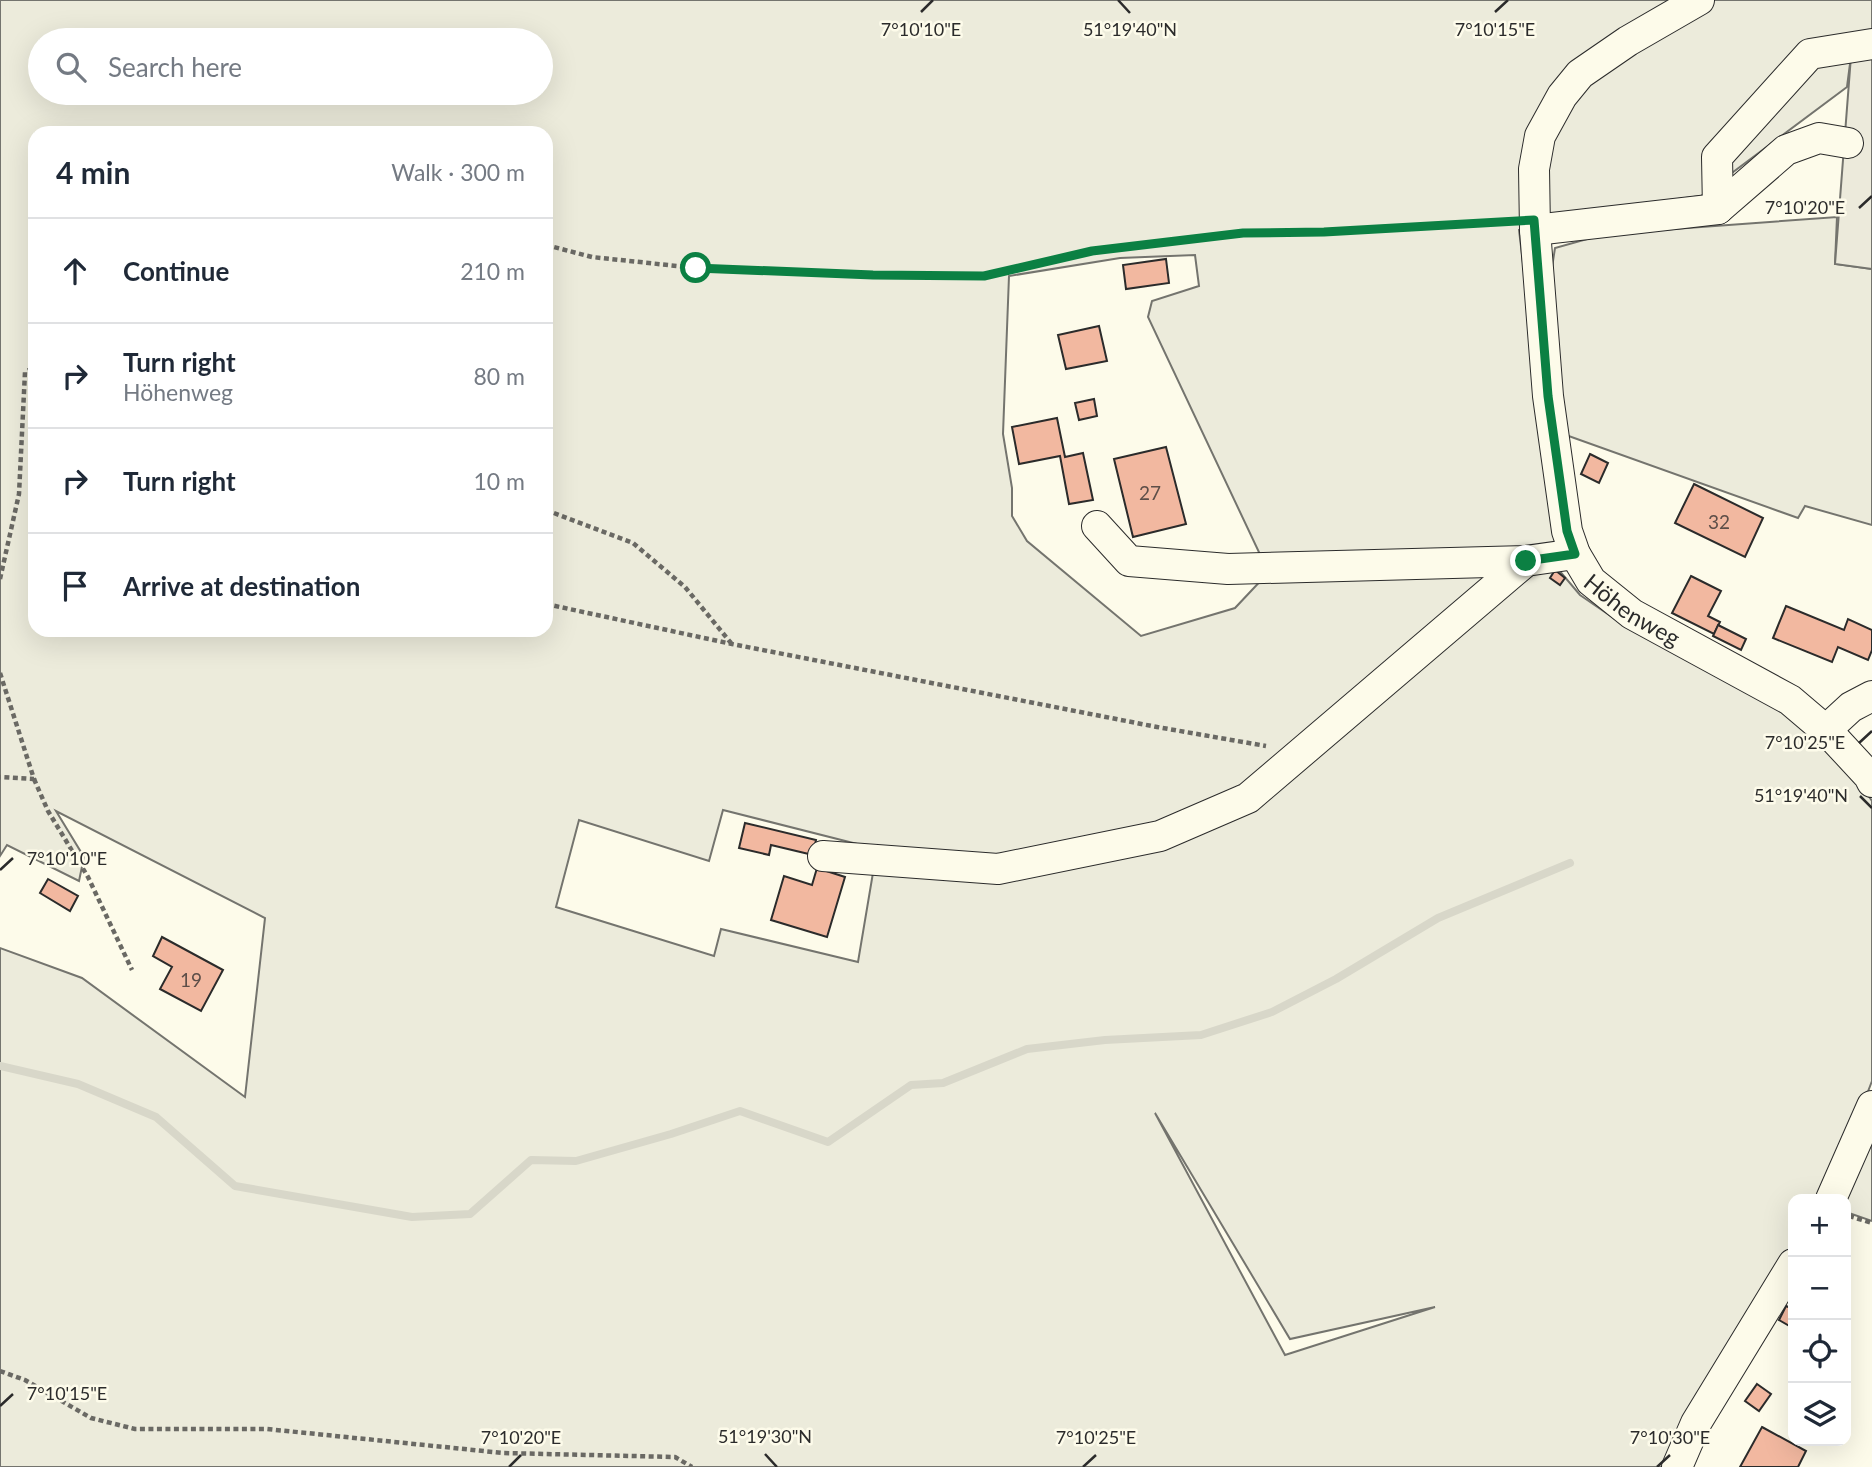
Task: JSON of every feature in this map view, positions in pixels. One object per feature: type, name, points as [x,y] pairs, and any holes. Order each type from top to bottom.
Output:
[{"type":"street","name":"Höhenweg","points":[[1699,0],[1628,41],[1580,74],[1562,96],[1540,136],[1534,169],[1535,225],[1548,396],[1567,531],[1575,554],[1591,581],[1632,614],[1790,700],[1826,730],[1872,782]]},
{"type":"street","points":[[1718,209],[1717,157],[1810,54],[1872,44]]},
{"type":"street","points":[[1535,225],[1718,209],[1786,150],[1819,138],[1848,143]]},
{"type":"street","points":[[1097,526],[1129,561],[1228,569],[1526,561],[1575,554]]},
{"type":"street","points":[[823,856],[999,869],[1160,835],[1248,798],[1526,561]]},
{"type":"street","points":[[1826,730],[1850,707],[1872,696]]},
{"type":"street","points":[[1833,1194],[1872,1106]]},
{"type":"street","points":[[1676,1467],[1696,1423],[1788,1272]]},
{"type":"path","points":[[553,248],[592,257],[696,268],[984,276],[1092,251],[1243,233],[1535,225]]},
{"type":"path","points":[[0,579],[19,494],[28,371]]},
{"type":"path","points":[[553,513],[633,544],[685,587],[732,644]]},
{"type":"path","points":[[553,606],[732,644],[1157,727],[1240,740],[1301,755]]},
{"type":"path","points":[[0,673],[34,779],[48,811],[88,877],[132,970]]},
{"type":"path","points":[[0,777],[34,779]]},
{"type":"path","points":[[1851,1217],[1872,1223]]},
{"type":"path","points":[[0,1371],[25,1380],[91,1418],[135,1429],[268,1429],[503,1453],[675,1457],[692,1467]]},
{"type":"shaded area","points":[[0,0],[1872,0],[1872,54],[1851,56],[1847,87],[1701,196],[1560,214],[1519,230],[1561,546],[1265,565],[1148,317],[1152,301],[1199,286],[1195,255],[1120,258],[1009,276],[1003,434],[1012,488],[1012,516],[1027,541],[1141,636],[1235,608],[1267,574],[1525,566],[1558,569],[1580,595],[1615,619],[1790,711],[1855,776],[1872,801],[1872,1081],[1822,1194],[1788,1194],[1788,1254],[1663,1467],[0,1467],[0,948],[82,978],[245,1097],[265,918],[56,811],[84,857],[79,881],[7,845],[0,856]],"holes":[[[723,810],[877,849],[858,962],[721,929],[714,956],[556,907],[579,820],[709,861]],[[1155,1113],[1290,1339],[1435,1307],[1285,1355]]]},
{"type":"shaded area","points":[[1872,54],[1872,269],[1835,264],[1851,56]]},
{"type":"shaded area","points":[[1837,217],[1835,264],[1872,269],[1872,525],[1805,506],[1798,518],[1563,434],[1551,274],[1555,248],[1605,234]]},
{"type":"shaded area","points":[[1872,1133],[1872,1221],[1851,1214],[1851,1194],[1848,1194]]},
{"type":"building","points":[[1166,259],[1169,283],[1126,289],[1123,265]]},
{"type":"building","points":[[1099,326],[1107,361],[1066,369],[1058,335]]},
{"type":"building","points":[[1094,399],[1097,416],[1079,420],[1075,403]]},
{"type":"building","points":[[1057,418],[1065,457],[1083,453],[1093,500],[1069,504],[1060,456],[1019,464],[1012,427]]},
{"type":"building","points":[[1166,447],[1186,524],[1133,537],[1114,459]]},
{"type":"building","points":[[1590,454],[1608,463],[1599,483],[1581,474]]},
{"type":"building","points":[[1694,484],[1763,518],[1745,557],[1675,523]]},
{"type":"building","points":[[1555,570],[1565,578],[1560,585],[1550,578]]},
{"type":"building","points":[[1691,576],[1721,591],[1708,616],[1720,622],[1714,634],[1672,613]]},
{"type":"building","points":[[1786,606],[1844,630],[1848,619],[1872,630],[1872,650],[1868,660],[1838,647],[1832,662],[1773,638]]},
{"type":"building","points":[[1718,625],[1746,639],[1741,650],[1713,636]]},
{"type":"building","points":[[745,823],[816,840],[813,855],[771,845],[769,855],[739,848]]},
{"type":"building","points":[[817,868],[845,877],[827,937],[771,920],[784,876],[812,885]]},
{"type":"building","points":[[48,879],[78,896],[70,911],[40,893]]},
{"type":"building","points":[[162,937],[223,970],[201,1011],[160,989],[172,967],[153,956]]},
{"type":"building","points":[[1786,1306],[1788,1307],[1788,1325],[1779,1320]]},
{"type":"building","points":[[1757,1384],[1771,1394],[1759,1411],[1745,1401]]},
{"type":"building","points":[[1762,1427],[1788,1441],[1788,1446],[1797,1446],[1806,1451],[1798,1467],[1740,1467]]},
{"type":"waterway","points":[[0,1066],[78,1084],[156,1117],[235,1186],[412,1217],[470,1214],[531,1160],[576,1161],[740,1111],[828,1142],[911,1085],[943,1083],[1027,1049],[1105,1040],[1201,1035],[1272,1012],[1336,979],[1438,918],[1570,863]]},
{"type":"route","points":[[696,268],[984,276],[1092,251],[1243,233],[1324,232],[1534,220],[1548,396],[1567,531],[1575,554],[1526,561]]}]
